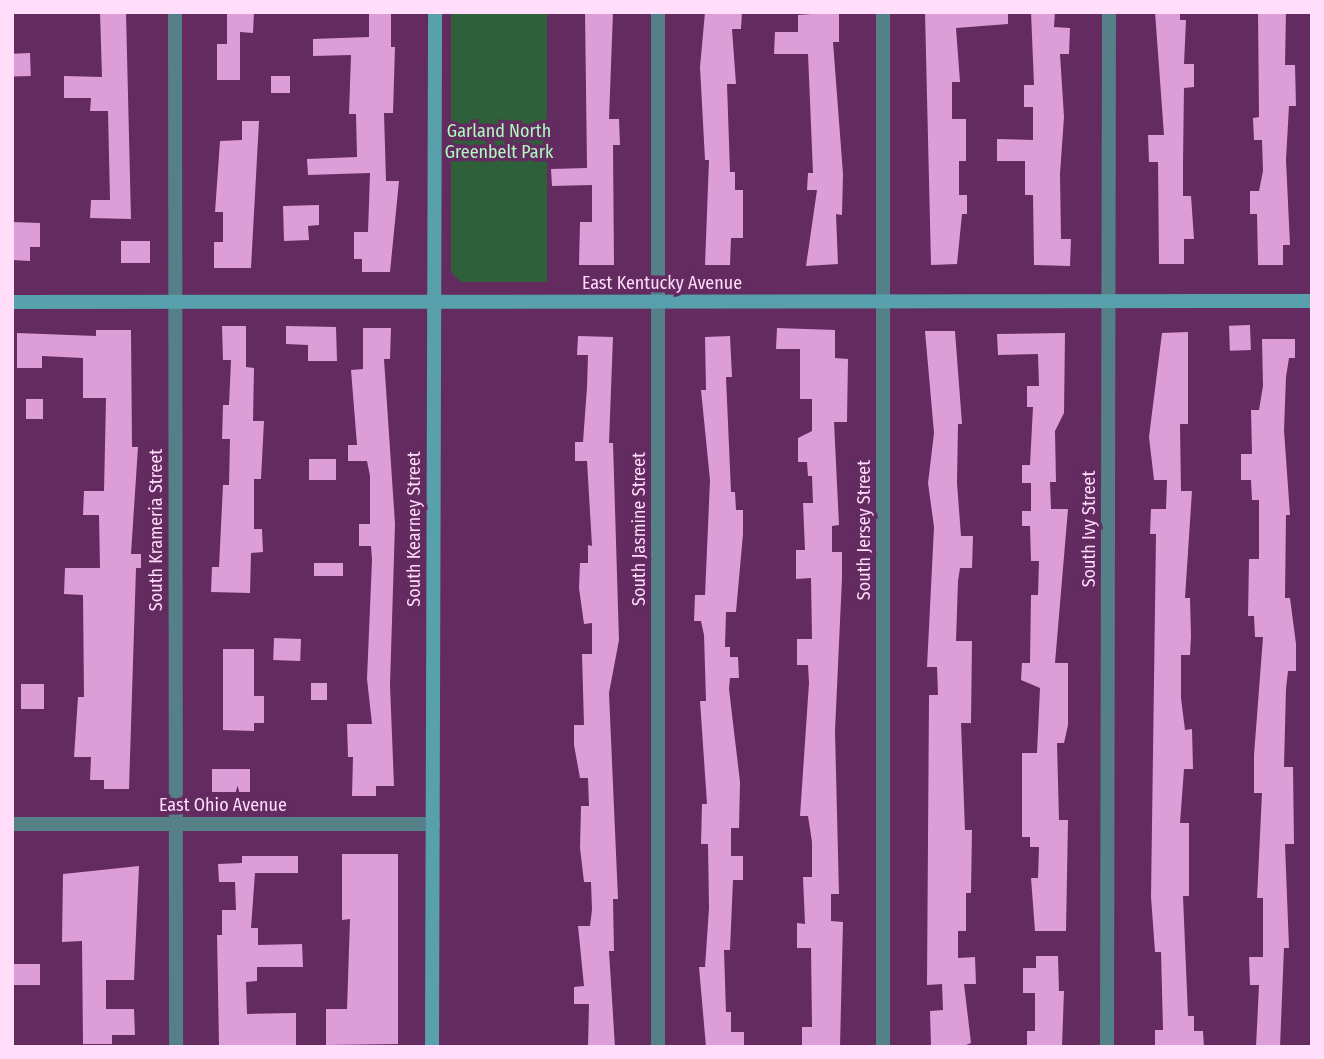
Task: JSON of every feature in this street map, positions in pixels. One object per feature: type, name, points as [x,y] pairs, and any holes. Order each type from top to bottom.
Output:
[{"type":"street","name":"South Krameria Street","points":[[176,12],[176,1047]]},
{"type":"street","name":"South Kearney Street","points":[[432,1047],[435,12]]},
{"type":"street","name":"South Jasmine Street","points":[[658,12],[658,1047]]},
{"type":"street","name":"South Jersey Street","points":[[883,12],[883,1047]]},
{"type":"street","name":"South Ivy Street","points":[[1107,1047],[1109,12]]},
{"type":"street","name":"East Kentucky Avenue","points":[[12,302],[1312,301]]},
{"type":"street","name":"East Ohio Avenue","points":[[12,824],[433,824]]},
{"type":"green space","name":"Garland North Greenbelt Park","points":[[451,12],[547,12],[547,282],[461,282],[451,272]]},
{"type":"building","points":[[100,12],[126,12],[131,219],[90,218],[91,200],[110,200],[108,111],[90,111],[91,98],[64,98],[64,76],[102,77]]},
{"type":"building","points":[[227,12],[254,12],[253,33],[240,32],[240,80],[217,80],[217,44],[227,44]]},
{"type":"building","points":[[369,12],[391,12],[391,47],[395,47],[393,113],[384,113],[386,181],[399,181],[390,272],[362,272],[362,259],[354,259],[354,232],[368,232],[370,173],[308,175],[307,159],[357,157],[356,114],[349,114],[351,55],[313,56],[313,39],[369,37]]},
{"type":"building","points":[[585,12],[613,12],[609,119],[619,119],[620,145],[613,145],[614,265],[579,265],[580,222],[592,222],[592,185],[552,186],[551,169],[587,168]]},
{"type":"building","points":[[705,12],[742,12],[741,29],[732,29],[736,84],[727,84],[730,172],[735,172],[735,190],[743,190],[743,238],[731,238],[730,265],[705,265],[709,160],[705,160],[700,67]]},
{"type":"building","points":[[839,12],[839,42],[833,42],[843,174],[842,215],[836,214],[838,264],[806,266],[817,190],[807,190],[808,173],[813,173],[808,54],[774,54],[775,32],[798,32],[798,15]]},
{"type":"building","points":[[925,12],[1008,12],[1008,24],[956,28],[960,82],[952,82],[952,119],[966,119],[966,161],[959,161],[959,195],[967,195],[967,214],[962,214],[957,264],[931,265]]},
{"type":"building","points":[[1031,12],[1055,12],[1054,27],[1070,28],[1069,54],[1060,54],[1064,117],[1060,174],[1061,239],[1071,239],[1070,266],[1034,265],[1033,195],[1025,195],[1025,161],[997,161],[997,139],[1033,140],[1033,107],[1024,107],[1024,85],[1034,85]]},
{"type":"building","points":[[1155,12],[1180,13],[1180,20],[1186,20],[1184,64],[1194,64],[1194,87],[1184,88],[1183,196],[1191,196],[1194,239],[1184,239],[1184,264],[1159,264],[1158,162],[1149,162],[1148,135],[1164,135]]},
{"type":"building","points":[[1258,12],[1286,12],[1285,65],[1295,65],[1296,106],[1289,106],[1286,160],[1290,245],[1283,245],[1283,265],[1258,265],[1257,214],[1250,214],[1250,191],[1259,191],[1263,171],[1262,140],[1254,140],[1253,118],[1259,117]]},
{"type":"building","points":[[30,53],[31,76],[13,77],[12,54]]},
{"type":"building","points":[[271,76],[290,76],[290,93],[271,93]]},
{"type":"building","points":[[242,121],[259,121],[251,268],[214,268],[214,242],[223,242],[223,212],[215,212],[220,141],[242,140]]},
{"type":"building","points":[[319,205],[319,225],[308,226],[309,240],[284,241],[283,206]]},
{"type":"building","points":[[12,222],[40,223],[40,247],[30,247],[30,261],[12,260]]},
{"type":"building","points":[[121,241],[150,241],[150,263],[121,263]]},
{"type":"building","points":[[1250,325],[1251,350],[1230,351],[1229,326]]},
{"type":"building","points":[[222,326],[246,326],[246,367],[254,368],[253,421],[264,421],[261,479],[254,479],[254,529],[262,529],[263,552],[251,553],[250,593],[211,592],[212,567],[219,567],[223,485],[229,485],[230,439],[222,439],[223,405],[229,405],[231,360],[223,360]]},
{"type":"building","points":[[286,326],[336,327],[337,361],[308,361],[308,345],[286,344]]},
{"type":"building","points":[[363,328],[391,328],[390,359],[384,359],[395,524],[390,685],[394,786],[376,786],[376,796],[352,796],[353,757],[348,757],[347,724],[372,724],[367,679],[371,546],[359,546],[359,524],[370,524],[370,476],[367,461],[348,461],[348,445],[357,445],[351,370],[363,369]]},
{"type":"building","points":[[777,328],[835,330],[835,358],[848,359],[847,422],[834,422],[839,525],[832,526],[832,552],[842,552],[835,731],[839,894],[831,894],[831,921],[843,922],[840,1047],[802,1047],[802,1027],[812,1027],[811,948],[797,948],[797,923],[805,924],[803,877],[812,877],[812,842],[808,816],[800,816],[809,683],[808,665],[797,665],[797,639],[812,639],[811,578],[796,579],[796,550],[805,550],[803,503],[813,503],[812,476],[808,476],[807,462],[798,462],[798,438],[812,431],[812,399],[800,399],[800,349],[776,349]]},
{"type":"building","points":[[96,330],[131,330],[132,447],[138,447],[131,554],[141,554],[141,568],[136,568],[129,789],[104,789],[104,780],[90,780],[91,757],[74,757],[78,697],[84,697],[83,595],[64,594],[65,568],[100,568],[99,515],[83,515],[84,491],[104,491],[106,398],[83,398],[83,358],[42,356],[42,368],[17,368],[17,333],[96,336]]},
{"type":"building","points":[[925,331],[955,331],[962,424],[958,424],[957,483],[961,536],[973,536],[972,568],[960,568],[956,641],[972,641],[971,723],[961,723],[965,830],[972,830],[971,893],[966,893],[966,931],[958,931],[958,958],[975,957],[976,984],[964,984],[971,1043],[961,1047],[931,1047],[930,1011],[943,1010],[942,984],[927,985],[929,695],[938,695],[937,667],[927,667],[934,527],[928,483],[934,433]]},
{"type":"building","points":[[1188,332],[1188,424],[1180,424],[1181,491],[1192,491],[1185,598],[1190,598],[1191,636],[1190,655],[1181,655],[1181,698],[1185,730],[1192,729],[1193,769],[1184,769],[1180,823],[1189,823],[1189,896],[1183,896],[1188,1016],[1194,1016],[1194,1031],[1203,1031],[1204,1047],[1155,1047],[1155,1030],[1163,1030],[1161,952],[1155,952],[1151,897],[1156,534],[1150,534],[1151,509],[1166,509],[1167,480],[1154,480],[1149,437],[1162,333]]},
{"type":"building","points":[[1065,333],[1064,413],[1055,431],[1056,482],[1050,482],[1051,509],[1068,509],[1055,663],[1068,663],[1068,725],[1064,743],[1057,743],[1059,820],[1068,820],[1066,931],[1035,931],[1031,878],[1038,878],[1039,847],[1030,847],[1030,837],[1022,837],[1022,753],[1037,753],[1040,688],[1021,680],[1022,663],[1030,663],[1031,595],[1038,595],[1039,561],[1031,561],[1030,526],[1022,526],[1022,511],[1031,511],[1031,483],[1022,483],[1022,465],[1030,465],[1033,407],[1027,407],[1027,386],[1039,386],[1038,354],[998,355],[997,334]]},
{"type":"building","points":[[578,336],[613,337],[609,443],[613,443],[619,640],[609,693],[618,899],[613,899],[614,951],[609,951],[615,1047],[588,1047],[589,1004],[574,1004],[574,987],[584,986],[578,926],[590,926],[592,910],[591,882],[584,882],[580,848],[581,806],[589,806],[588,778],[580,778],[574,745],[574,725],[584,725],[582,654],[592,654],[592,623],[584,624],[579,588],[580,563],[588,563],[588,545],[592,546],[587,461],[575,461],[575,442],[583,442],[588,355],[577,355]]},
{"type":"building","points":[[730,336],[732,377],[726,377],[731,492],[735,492],[736,510],[743,510],[743,534],[736,612],[726,612],[725,647],[730,647],[730,657],[738,657],[739,678],[730,678],[729,689],[740,782],[739,828],[731,828],[731,856],[743,856],[743,880],[733,880],[730,950],[724,950],[726,1012],[731,1012],[731,1032],[744,1032],[744,1047],[706,1047],[699,967],[705,967],[709,908],[708,844],[701,844],[702,804],[707,804],[700,701],[706,701],[704,635],[701,621],[694,621],[695,595],[705,595],[710,480],[701,390],[706,390],[705,337]]},
{"type":"building","points":[[1262,339],[1295,339],[1295,358],[1289,358],[1286,377],[1284,430],[1290,515],[1286,515],[1285,598],[1290,598],[1296,644],[1296,671],[1288,671],[1284,767],[1293,767],[1294,844],[1285,844],[1289,948],[1284,948],[1280,1047],[1256,1047],[1259,985],[1250,985],[1249,957],[1263,957],[1263,898],[1257,898],[1262,793],[1254,793],[1254,755],[1263,637],[1255,637],[1254,616],[1248,616],[1249,559],[1259,559],[1259,500],[1252,500],[1251,480],[1241,480],[1241,454],[1252,454],[1251,410],[1259,410],[1263,386]]},
{"type":"building","points":[[26,399],[43,399],[43,419],[26,419]]},
{"type":"building","points":[[309,459],[336,459],[336,480],[309,480]]},
{"type":"building","points":[[314,563],[343,563],[343,576],[314,576]]},
{"type":"building","points":[[274,638],[301,639],[300,661],[273,660]]},
{"type":"building","points":[[223,649],[254,649],[254,696],[264,696],[264,723],[254,723],[254,731],[223,730]]},
{"type":"building","points":[[311,683],[327,683],[327,700],[311,700]]},
{"type":"building","points":[[21,684],[44,684],[44,709],[21,709]]},
{"type":"building","points":[[212,769],[250,769],[250,792],[212,792]]},
{"type":"building","points":[[342,854],[398,854],[398,1044],[326,1045],[326,1009],[347,1009],[350,919],[342,920]]},
{"type":"building","points":[[242,856],[298,856],[298,873],[255,873],[251,928],[258,928],[258,945],[302,944],[303,967],[257,967],[257,981],[246,982],[247,1014],[296,1013],[296,1045],[219,1045],[217,935],[222,935],[222,910],[236,910],[235,882],[219,882],[218,864],[242,863]]},
{"type":"building","points":[[139,866],[134,980],[106,980],[106,1009],[134,1009],[135,1035],[112,1035],[112,1044],[83,1044],[82,941],[62,942],[63,874]]},
{"type":"building","points":[[1036,956],[1058,956],[1059,991],[1064,991],[1062,1047],[1027,1047],[1027,1031],[1035,1031],[1035,993],[1023,993],[1023,968],[1036,968]]},
{"type":"building","points":[[12,964],[40,964],[40,985],[12,985]]}]
